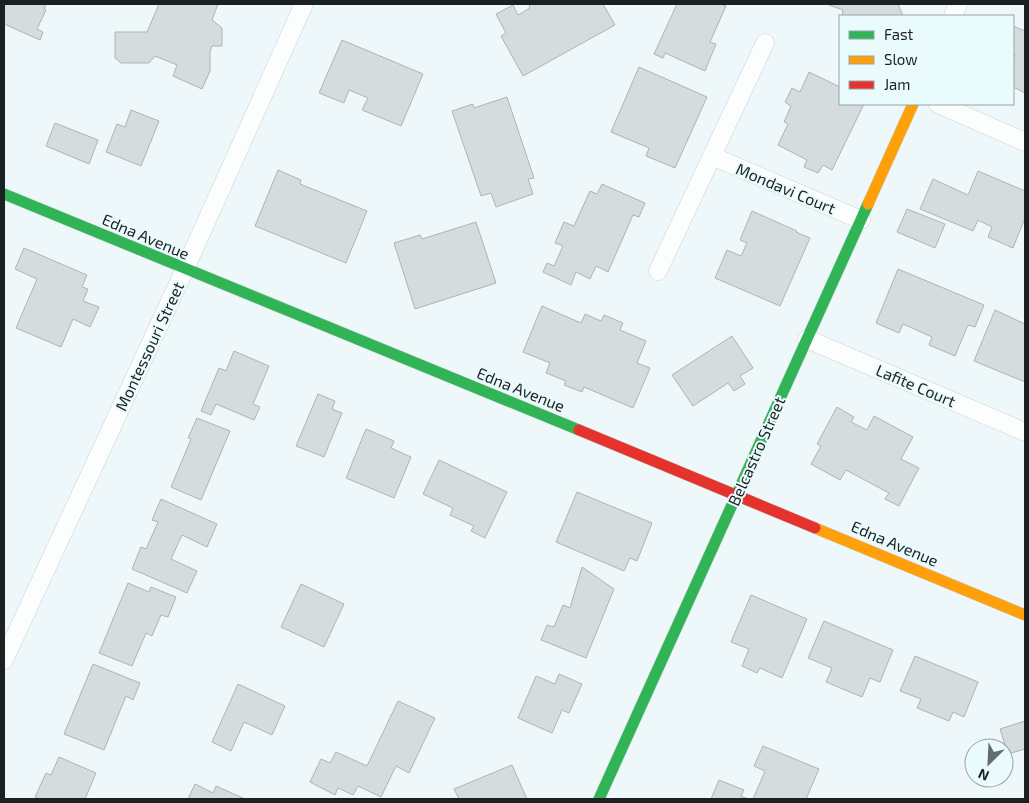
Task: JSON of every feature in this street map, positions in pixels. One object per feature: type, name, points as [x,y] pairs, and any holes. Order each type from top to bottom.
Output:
[{"type":"street","name":"Montessouri Street","points":[[4,660],[185,270],[304,4]]},
{"type":"street","points":[[658,271],[765,43]]},
{"type":"street","name":"Belcastro Street","points":[[599,799],[913,105]]},
{"type":"street","points":[[940,105],[1025,142]]},
{"type":"street","name":"Mondavi Court","points":[[712,156],[861,220]]},
{"type":"street","name":"Edna Avenue","points":[[4,194],[185,270],[736,494],[1025,615]]},
{"type":"street","name":"Lafite Court","points":[[807,339],[1025,432]]},
{"type":"building","points":[[4,4],[46,4],[44,9],[46,10],[37,29],[43,32],[40,40],[4,24]]},
{"type":"building","points":[[159,4],[218,4],[212,20],[222,28],[222,46],[212,46],[210,52],[210,71],[202,89],[173,76],[177,65],[155,56],[149,63],[121,63],[115,58],[115,32],[147,32]]},
{"type":"building","points":[[603,4],[615,25],[523,76],[501,36],[506,33],[496,14],[513,5],[518,15],[530,8],[529,5]]},
{"type":"building","points":[[677,4],[720,4],[726,6],[710,42],[716,44],[705,71],[665,53],[663,58],[654,54]]},
{"type":"building","points":[[898,4],[903,15],[842,15],[843,10],[829,5]]},
{"type":"building","points":[[1014,26],[1025,31],[1025,93],[1014,88]]},
{"type":"building","points":[[342,40],[423,74],[401,126],[362,110],[368,98],[349,90],[344,103],[319,93]]},
{"type":"building","points":[[639,67],[707,97],[675,168],[646,156],[649,148],[611,132]]},
{"type":"building","points":[[809,72],[839,87],[839,105],[864,105],[832,170],[823,165],[818,173],[804,167],[807,160],[778,145],[788,124],[784,122],[791,106],[785,102],[792,88],[800,92]]},
{"type":"building","points":[[507,97],[534,178],[528,179],[533,194],[496,207],[491,193],[481,196],[452,111],[473,104],[474,108]]},
{"type":"building","points":[[131,110],[159,121],[141,166],[106,152],[117,124],[125,127]]},
{"type":"building","points":[[55,123],[98,140],[89,164],[46,146]]},
{"type":"building","points":[[278,170],[301,180],[300,184],[367,211],[346,263],[255,226]]},
{"type":"building","points":[[978,171],[1025,191],[1025,218],[1013,248],[988,237],[992,227],[978,220],[973,231],[920,209],[933,179],[968,195]]},
{"type":"building","points":[[602,184],[645,203],[639,217],[633,215],[608,272],[596,266],[590,279],[576,272],[571,285],[543,272],[547,263],[554,266],[563,246],[555,243],[564,222],[574,226],[590,191],[597,194]]},
{"type":"building","points":[[907,209],[945,224],[935,248],[897,232]]},
{"type":"building","points":[[752,211],[810,238],[780,306],[715,278],[727,250],[741,256],[747,243],[740,240]]},
{"type":"building","points":[[476,222],[496,283],[415,309],[394,243],[420,235],[422,239]]},
{"type":"building","points":[[24,248],[87,275],[82,287],[88,289],[83,301],[99,307],[90,327],[73,319],[61,347],[16,328],[37,279],[15,269]]},
{"type":"building","points":[[898,269],[984,305],[975,327],[968,325],[955,356],[929,345],[932,337],[903,324],[899,333],[876,323]]},
{"type":"building","points":[[542,306],[581,323],[585,314],[601,321],[604,315],[623,323],[620,330],[646,341],[637,363],[650,368],[633,408],[584,387],[582,392],[564,385],[566,381],[546,373],[550,363],[523,352]]},
{"type":"building","points":[[995,310],[1025,324],[1025,382],[974,361]]},
{"type":"building","points":[[732,336],[753,368],[740,376],[745,384],[734,391],[728,383],[693,406],[672,375]]},
{"type":"building","points":[[234,351],[269,366],[253,404],[260,407],[254,420],[216,404],[211,415],[201,411],[219,368],[226,371]]},
{"type":"building","points":[[318,394],[335,401],[332,409],[342,413],[324,457],[296,446]]},
{"type":"building","points":[[837,407],[854,417],[851,422],[867,430],[874,416],[913,437],[901,459],[919,468],[899,506],[885,499],[889,493],[846,470],[840,480],[811,464],[821,446],[817,444]]},
{"type":"building","points":[[197,418],[230,431],[201,500],[171,487],[191,439],[188,438]]},
{"type":"building","points":[[366,429],[394,441],[391,448],[411,457],[394,498],[346,478]]},
{"type":"building","points":[[439,460],[507,492],[485,538],[471,531],[474,526],[450,515],[453,508],[423,494]]},
{"type":"building","points":[[577,492],[652,523],[637,561],[630,558],[624,571],[556,542]]},
{"type":"building","points":[[161,499],[217,524],[207,547],[182,535],[171,559],[197,571],[187,593],[132,569],[141,547],[146,549],[158,522],[152,520]]},
{"type":"building","points":[[582,567],[614,589],[586,658],[541,640],[547,625],[554,627],[563,605],[570,608]]},
{"type":"building","points":[[128,583],[149,592],[151,587],[176,597],[168,617],[161,615],[152,636],[146,633],[132,666],[99,653]]},
{"type":"building","points":[[301,584],[344,604],[324,647],[281,627]]},
{"type":"building","points":[[751,595],[807,619],[782,678],[760,668],[757,673],[742,666],[749,649],[731,642]]},
{"type":"building","points":[[824,621],[893,650],[880,682],[870,678],[862,697],[826,682],[832,668],[808,658]]},
{"type":"building","points":[[915,656],[978,682],[964,717],[953,712],[949,721],[917,708],[921,699],[900,691]]},
{"type":"building","points":[[93,664],[140,683],[133,700],[126,696],[104,750],[64,734]]},
{"type":"building","points":[[559,674],[582,684],[569,713],[562,710],[552,733],[518,718],[536,676],[555,684]]},
{"type":"building","points":[[238,684],[285,706],[272,735],[244,722],[231,751],[212,742]]},
{"type":"building","points":[[398,701],[435,718],[409,773],[396,766],[381,797],[358,786],[353,795],[338,788],[335,795],[310,782],[321,759],[330,763],[336,752],[367,766]]},
{"type":"building","points":[[1025,721],[1025,749],[1014,752],[1014,738],[1003,738],[1000,729]]},
{"type":"building","points":[[763,746],[819,769],[806,799],[753,799],[765,771],[754,766]]},
{"type":"building","points":[[59,757],[96,773],[85,799],[40,799],[35,797],[46,773],[51,775]]},
{"type":"building","points":[[512,765],[527,799],[459,799],[454,789]]},
{"type":"building","points":[[719,780],[744,790],[741,796],[748,799],[711,799]]},
{"type":"building","points":[[195,784],[213,793],[216,786],[245,799],[188,799]]},
{"type":"traffic: fast","points":[[4,194],[579,430]]},
{"type":"traffic: fast","points":[[599,799],[868,204]]},
{"type":"traffic: slow","points":[[868,204],[913,105]]},
{"type":"traffic: slow","points":[[815,528],[1025,615]]},
{"type":"traffic: jam","points":[[579,430],[815,528]]}]
